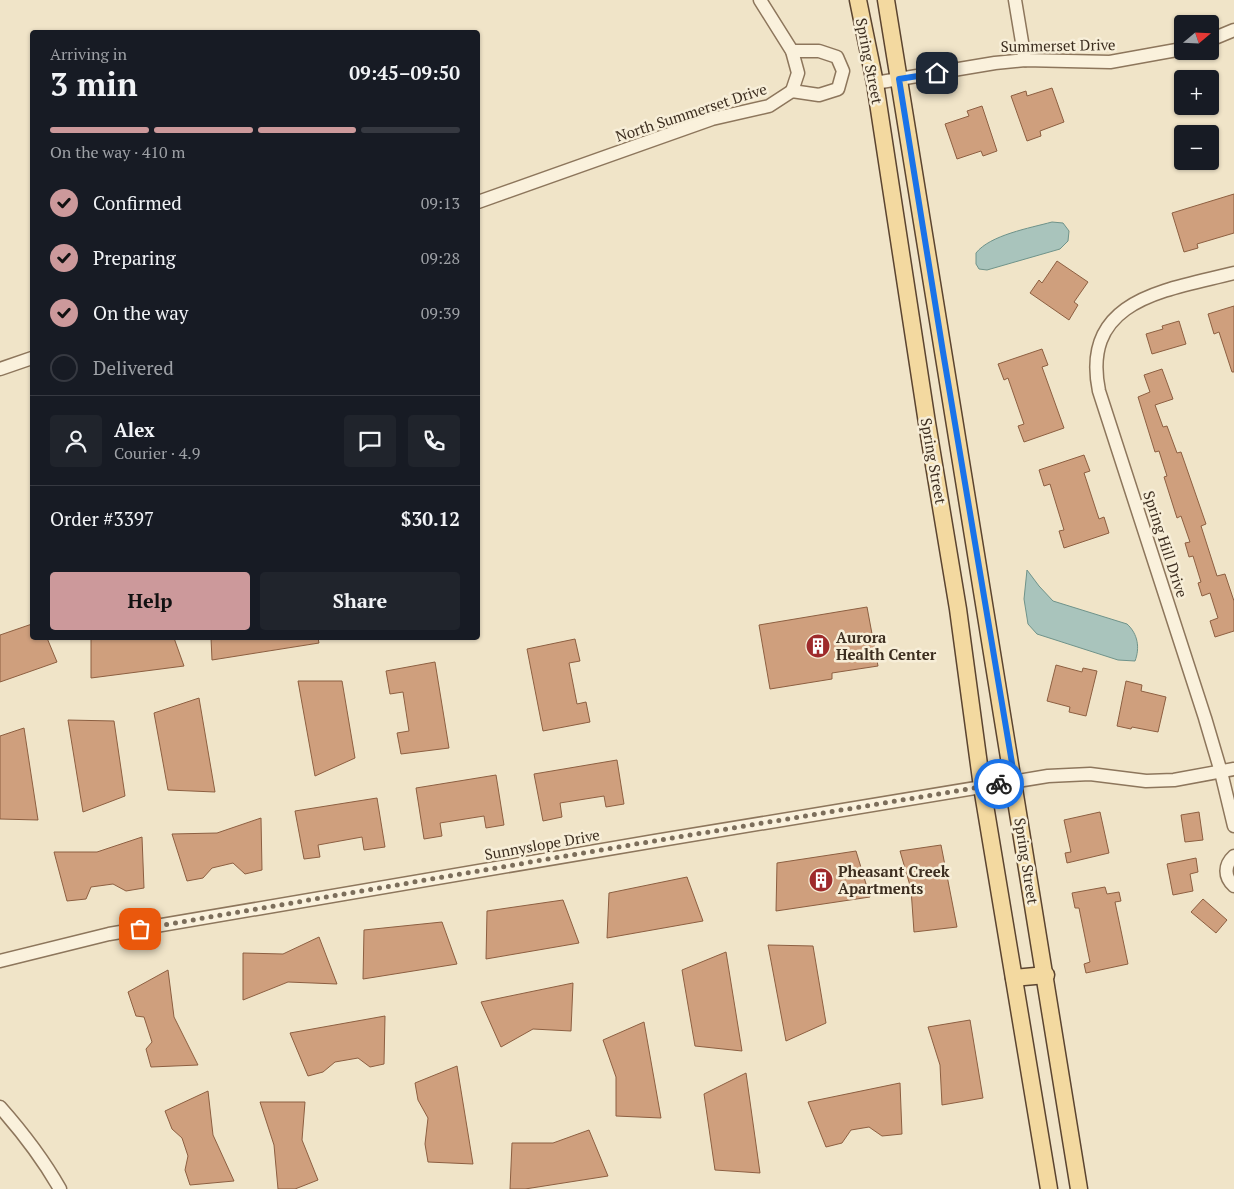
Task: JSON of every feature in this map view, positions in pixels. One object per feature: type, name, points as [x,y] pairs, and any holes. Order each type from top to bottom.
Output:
[{"type":"main road","name":"Spring Street","points":[[858,0],[875,83],[927,423],[958,609],[982,787],[1049,1189]]},
{"type":"main road","name":"Spring Street","points":[[886,0],[1015,781],[1079,1189]]},
{"type":"main road","points":[[1014,978],[1046,975]]},
{"type":"street","points":[[760,0],[792,51],[798,73],[792,92],[819,95],[838,89],[843,71],[837,57],[820,51],[792,51]]},
{"type":"street","points":[[1015,0],[1025,60]]},
{"type":"street","points":[[1219,36],[1234,30]]},
{"type":"street","name":"Summerset Drive","points":[[875,83],[995,63],[1025,60],[1110,62],[1174,51]]},
{"type":"street","name":"North Summerset Drive","points":[[480,201],[712,119],[769,106],[792,92]]},
{"type":"street","name":"Spring Hill Drive","points":[[1234,273],[1157,293],[1138,301],[1121,312],[1109,325],[1099,346],[1096,363],[1099,391],[1221,772],[1234,826]]},
{"type":"street","points":[[0,369],[30,359]]},
{"type":"street","name":"Sunnyslope Drive","points":[[0,961],[109,934],[1015,781],[1062,774],[1090,774],[1146,781],[1174,780],[1234,769]]},
{"type":"street","points":[[1234,856],[1227,864],[1226,870],[1229,881],[1234,886]]},
{"type":"street","points":[[0,1107],[37,1152],[60,1189]]},
{"type":"water","points":[[1052,222],[1063,223],[1069,231],[1068,241],[1060,249],[987,270],[979,269],[976,264],[976,253],[991,241],[1011,233]]},
{"type":"water","points":[[1027,570],[1053,601],[1127,624],[1134,632],[1137,641],[1135,661],[1118,660],[1037,634],[1028,624],[1024,599]]},
{"type":"building","points":[[1052,88],[1064,122],[1040,131],[1041,136],[1027,141],[1011,96],[1026,91],[1027,96]]},
{"type":"building","points":[[982,106],[997,151],[983,156],[981,151],[957,159],[945,124],[969,116],[967,111]]},
{"type":"building","points":[[1234,194],[1234,233],[1197,244],[1198,248],[1184,252],[1172,213]]},
{"type":"building","points":[[1057,261],[1088,282],[1074,302],[1078,305],[1069,320],[1030,293],[1039,280],[1042,283]]},
{"type":"building","points":[[1234,306],[1234,372],[1232,372],[1219,332],[1214,334],[1208,314]]},
{"type":"building","points":[[1179,321],[1186,344],[1152,354],[1146,334],[1163,329],[1162,326]]},
{"type":"building","points":[[1042,349],[1048,365],[1042,367],[1064,428],[1024,442],[1018,426],[1024,424],[1008,378],[1004,380],[998,364]]},
{"type":"building","points":[[1162,369],[1173,399],[1155,405],[1163,427],[1167,426],[1177,453],[1181,452],[1206,524],[1201,526],[1217,576],[1225,574],[1234,601],[1234,631],[1215,637],[1210,621],[1218,618],[1210,593],[1202,596],[1198,583],[1201,582],[1193,556],[1189,557],[1185,543],[1190,542],[1181,516],[1177,518],[1164,477],[1167,476],[1159,451],[1155,452],[1138,397],[1150,392],[1144,375]]},
{"type":"building","points":[[1084,455],[1090,471],[1084,473],[1099,519],[1104,517],[1109,533],[1064,548],[1059,531],[1064,530],[1050,484],[1044,486],[1039,470]]},
{"type":"building","name":"Aurora Health Center","points":[[867,607],[878,666],[832,673],[832,679],[770,689],[759,625]]},
{"type":"building","points":[[30,625],[30,640],[48,640],[57,662],[0,682],[0,635]]},
{"type":"building","points":[[575,639],[580,661],[569,663],[577,704],[586,702],[590,722],[543,731],[527,649]]},
{"type":"building","points":[[91,640],[175,640],[184,666],[91,678]]},
{"type":"building","points":[[211,640],[318,640],[319,643],[212,660]]},
{"type":"building","points":[[435,662],[449,748],[401,754],[397,733],[409,731],[403,692],[390,694],[386,671]]},
{"type":"building","points":[[1056,665],[1082,672],[1083,668],[1097,671],[1086,716],[1069,712],[1070,707],[1047,701]]},
{"type":"building","points":[[298,681],[342,681],[355,758],[315,776]]},
{"type":"building","points":[[1126,681],[1142,685],[1141,691],[1166,697],[1158,732],[1117,726]]},
{"type":"building","points":[[199,698],[215,792],[168,790],[154,713]]},
{"type":"building","points":[[68,720],[114,721],[125,796],[83,812]]},
{"type":"building","points":[[24,728],[38,820],[0,819],[0,736]]},
{"type":"building","points":[[617,760],[624,804],[606,807],[604,796],[560,803],[562,817],[543,821],[534,774]]},
{"type":"building","points":[[496,775],[504,825],[486,828],[484,816],[440,823],[442,836],[424,839],[416,788]]},
{"type":"building","points":[[377,798],[385,847],[364,850],[362,837],[318,845],[320,857],[304,859],[295,811]]},
{"type":"building","points":[[1100,812],[1109,853],[1067,863],[1065,853],[1071,852],[1064,820]]},
{"type":"building","points":[[1199,812],[1203,840],[1185,842],[1181,815]]},
{"type":"building","points":[[261,818],[262,870],[245,874],[233,863],[212,868],[203,878],[187,881],[172,834],[217,833]]},
{"type":"building","points":[[142,837],[144,888],[126,891],[113,884],[91,887],[86,899],[67,901],[54,852],[97,852]]},
{"type":"building","name":"Pheasant Creek Apartments","points":[[941,845],[957,927],[914,932],[911,889],[900,851]]},
{"type":"building","name":"Pheasant Creek Apartments","points":[[856,851],[870,897],[776,911],[777,863]]},
{"type":"building","points":[[1196,858],[1198,872],[1190,874],[1193,891],[1173,895],[1167,864]]},
{"type":"building","points":[[687,877],[703,921],[607,938],[609,893]]},
{"type":"building","points":[[1105,887],[1107,894],[1119,892],[1121,901],[1115,902],[1128,964],[1086,973],[1084,964],[1090,962],[1079,908],[1075,908],[1072,893]]},
{"type":"building","points":[[1203,899],[1227,920],[1216,933],[1191,912]]},
{"type":"building","points":[[563,900],[579,943],[486,959],[487,911]]},
{"type":"building","points":[[442,922],[457,964],[363,979],[364,930]]},
{"type":"building","points":[[319,937],[337,984],[288,982],[243,1000],[243,953],[283,954]]},
{"type":"building","points":[[768,945],[813,946],[826,1023],[786,1041]]},
{"type":"building","points":[[726,952],[742,1051],[695,1046],[682,970]]},
{"type":"building","points":[[168,970],[174,1017],[198,1065],[151,1067],[146,1049],[152,1042],[144,1017],[136,1016],[128,992]]},
{"type":"building","points":[[573,983],[571,1031],[533,1029],[501,1047],[481,1002]]},
{"type":"building","points":[[385,1016],[384,1064],[370,1067],[358,1058],[335,1062],[323,1072],[308,1076],[290,1033]]},
{"type":"building","points":[[970,1020],[983,1098],[942,1105],[940,1065],[928,1027]]},
{"type":"building","points":[[644,1022],[661,1118],[616,1116],[616,1077],[603,1040]]},
{"type":"building","points":[[457,1066],[473,1164],[428,1162],[425,1144],[428,1118],[418,1100],[415,1083]]},
{"type":"building","points":[[746,1073],[760,1173],[715,1170],[704,1094]]},
{"type":"building","points":[[900,1083],[902,1134],[882,1136],[869,1127],[851,1130],[842,1143],[826,1147],[808,1102]]},
{"type":"building","points":[[208,1091],[213,1135],[234,1181],[190,1185],[185,1170],[188,1156],[182,1138],[172,1129],[165,1111]]},
{"type":"building","points":[[260,1102],[305,1102],[302,1140],[318,1180],[295,1189],[278,1189],[274,1145]]},
{"type":"building","points":[[589,1130],[608,1176],[525,1189],[510,1189],[512,1143],[553,1143]]},
{"type":"way so far","points":[[140,929],[999,784]]},
{"type":"place","name":"Aurora Health Center","points":[[818,646]]},
{"type":"place","name":"Pheasant Creek Apartments","points":[[821,880]]},
{"type":"route","points":[[937,73],[899,79],[1015,781],[999,784]]}]
